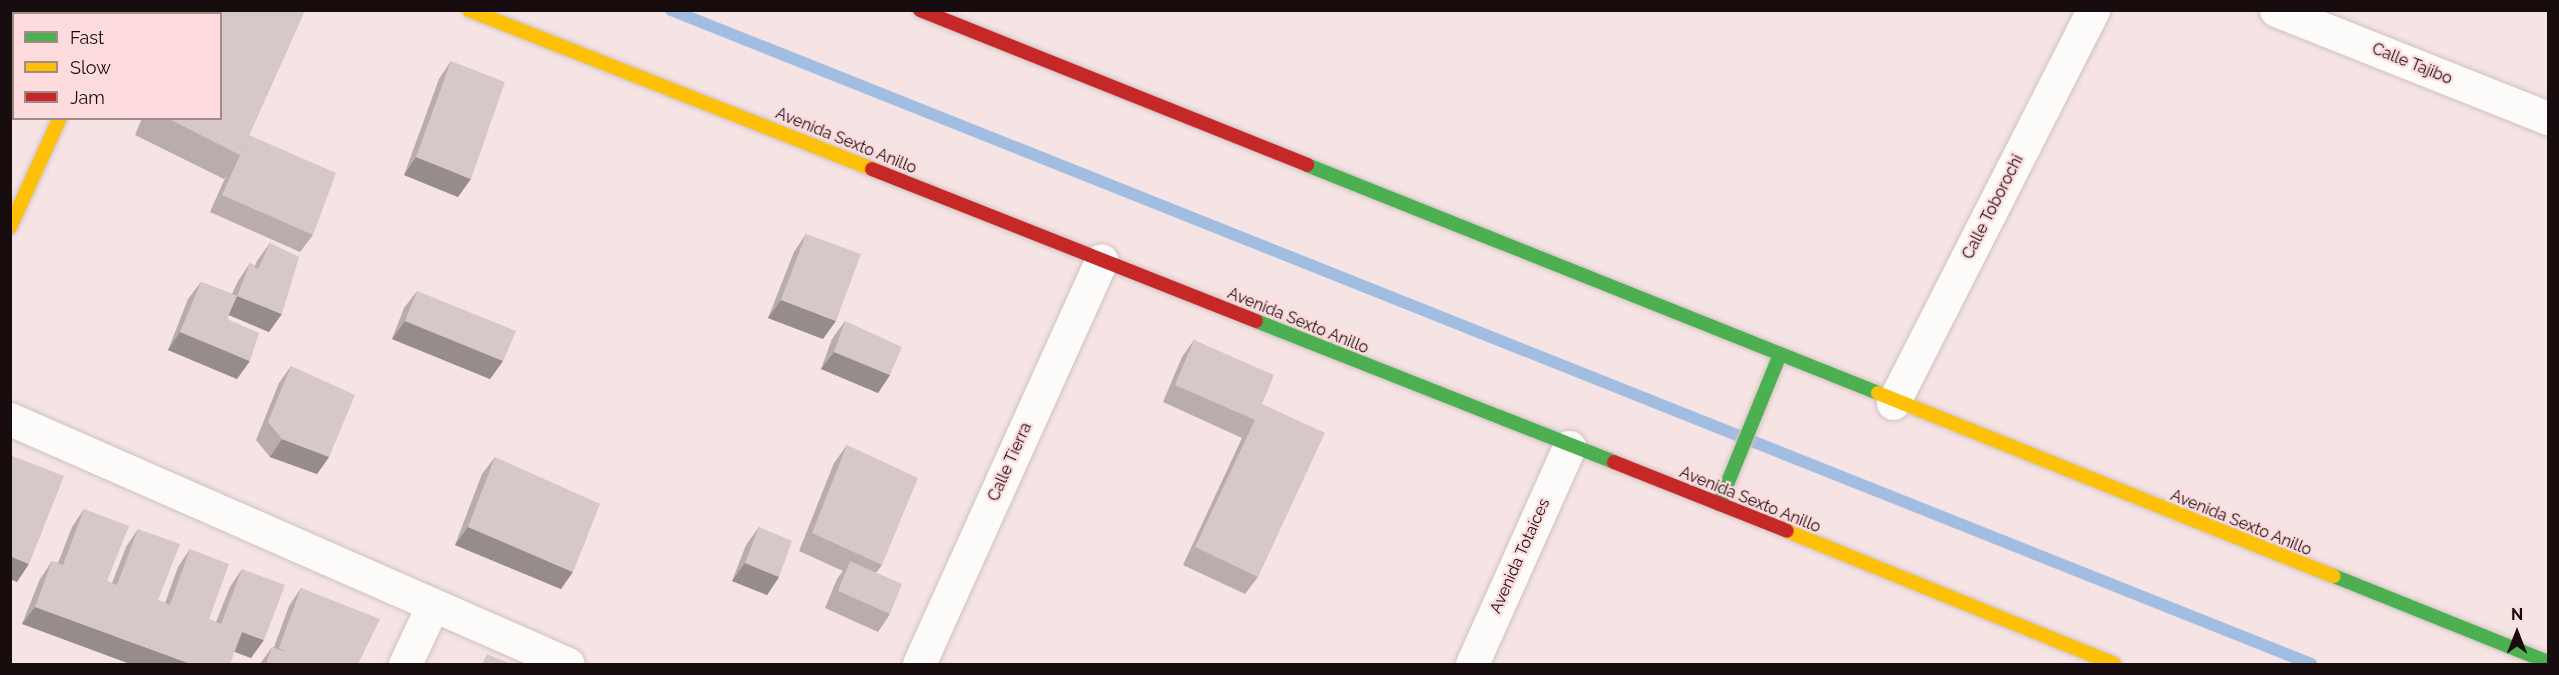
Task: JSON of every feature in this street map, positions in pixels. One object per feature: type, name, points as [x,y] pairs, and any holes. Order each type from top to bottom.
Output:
[{"type":"main road","name":"Avenida Sexto Anillo","points":[[469,10],[1569,447],[1719,504],[2111,664]]},
{"type":"main road","name":"Avenida Sexto Anillo","points":[[920,10],[1893,403],[2548,662]]},
{"type":"main road","points":[[10,227],[59,120]]},
{"type":"main road","points":[[1719,504],[1779,357]]},
{"type":"street","name":"Calle Toborochi","points":[[1893,403],[2093,10]]},
{"type":"street","name":"Calle Tajibo","points":[[2276,10],[2548,118]]},
{"type":"street","name":"Calle Tierra","points":[[919,664],[1101,260]]},
{"type":"street","points":[[10,419],[568,664]]},
{"type":"street","name":"Avenida Totaíces","points":[[1472,664],[1569,447]]},
{"type":"street","points":[[405,664],[433,605]]},
{"type":"building","points":[[192,10],[305,10],[240,155],[171,120],[222,120],[222,12],[192,12]]},
{"type":"building","points":[[451,61],[505,82],[471,179],[416,157]]},
{"type":"building","points":[[249,135],[336,173],[313,235],[222,195]]},
{"type":"building","points":[[806,234],[861,254],[836,321],[781,300]]},
{"type":"building","points":[[270,243],[299,257],[282,314],[237,296],[250,263],[258,269]]},
{"type":"building","points":[[201,282],[237,296],[227,319],[259,333],[250,361],[180,332]]},
{"type":"building","points":[[417,291],[516,331],[503,361],[405,321]]},
{"type":"building","points":[[845,321],[902,347],[890,375],[834,352]]},
{"type":"building","points":[[1194,340],[1274,375],[1262,404],[1325,433],[1258,577],[1195,547],[1255,420],[1175,385]]},
{"type":"building","points":[[291,366],[355,395],[329,457],[282,439],[268,422]]},
{"type":"building","points":[[847,445],[918,478],[882,565],[812,533]]},
{"type":"building","points":[[10,455],[64,476],[29,564],[10,556]]},
{"type":"building","points":[[495,457],[600,504],[573,572],[468,527]]},
{"type":"building","points":[[84,509],[129,526],[107,581],[117,585],[138,529],[180,544],[158,600],[170,605],[190,549],[229,564],[209,619],[221,624],[242,569],[285,585],[264,640],[242,632],[230,664],[191,664],[35,607],[52,561],[63,565]]},
{"type":"building","points":[[759,527],[792,541],[779,577],[745,563]]},
{"type":"building","points":[[850,561],[902,584],[890,614],[838,591]]},
{"type":"building","points":[[301,588],[380,619],[358,664],[266,664],[272,647],[286,652],[279,648]]},
{"type":"building","points":[[487,654],[511,664],[482,664]]},
{"type":"waterway","points":[[671,10],[2311,664]]},
{"type":"traffic: fast","points":[[1307,165],[1878,393]]},
{"type":"traffic: fast","points":[[1256,321],[1614,462]]},
{"type":"traffic: fast","points":[[1719,504],[1779,357]]},
{"type":"traffic: fast","points":[[2334,576],[2548,662]]},
{"type":"traffic: slow","points":[[469,10],[872,169]]},
{"type":"traffic: slow","points":[[10,227],[59,120]]},
{"type":"traffic: slow","points":[[1878,393],[2334,576]]},
{"type":"traffic: slow","points":[[1787,531],[2114,664]]},
{"type":"traffic: jam","points":[[920,10],[1307,165]]},
{"type":"traffic: jam","points":[[872,169],[1256,321]]},
{"type":"traffic: jam","points":[[1614,462],[1787,531]]}]
